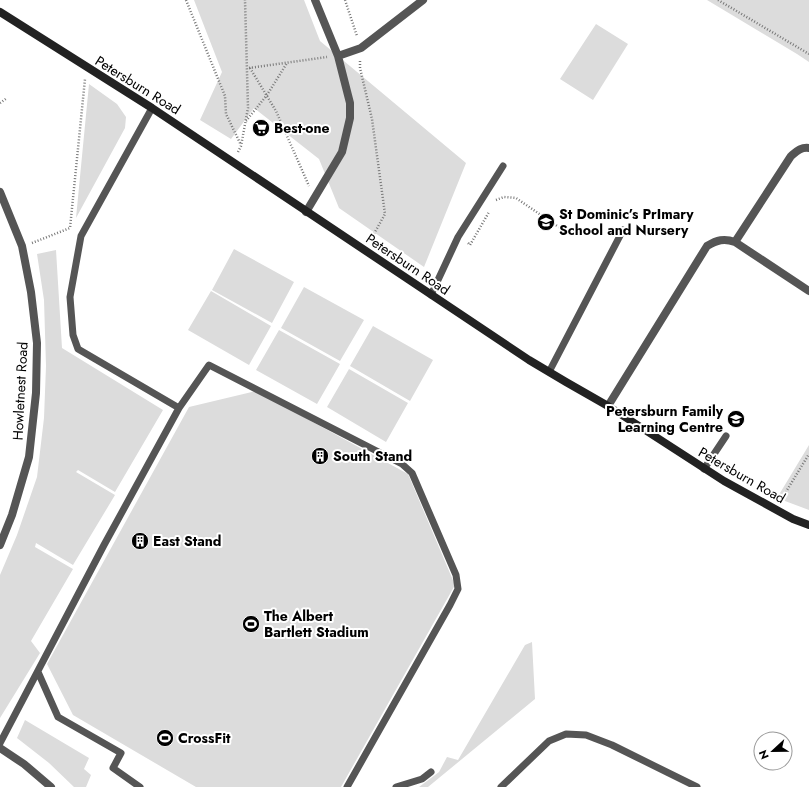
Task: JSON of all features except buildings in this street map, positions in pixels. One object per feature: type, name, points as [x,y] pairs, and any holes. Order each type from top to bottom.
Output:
[{"type":"main road","name":"Petersburn Road","points":[[0,12],[152,108],[306,212],[549,372],[608,406],[724,481],[775,510],[809,526]]},
{"type":"street","points":[[306,212],[342,152],[349,124],[350,103],[338,56],[315,0]]},
{"type":"street","points":[[338,56],[361,48],[423,0]]},
{"type":"street","points":[[735,242],[791,156],[797,150],[809,148]]},
{"type":"street","name":"Howletnest Road","points":[[0,192],[22,246],[31,292],[37,343],[36,393],[29,457],[12,515],[0,545]]},
{"type":"street","points":[[608,406],[707,246],[720,240],[735,242],[809,291]]},
{"type":"street","points":[[0,748],[24,764],[51,787]]},
{"type":"lane","points":[[152,108],[81,236],[70,297],[73,335],[78,349],[179,408]]},
{"type":"lane","points":[[431,295],[458,237],[502,166]]},
{"type":"lane","points":[[549,372],[623,230]]},
{"type":"lane","points":[[0,743],[104,545],[179,408],[209,365],[402,464],[412,472],[456,575],[458,588],[450,605],[347,787]]},
{"type":"lane","points":[[704,469],[726,436]]},
{"type":"lane","points":[[38,672],[58,718],[121,753],[113,768],[140,787]]},
{"type":"lane","points":[[501,787],[549,741],[566,734],[586,735],[612,745],[696,787]]},
{"type":"lane","points":[[396,787],[422,779],[431,772]]},
{"type":"path","points":[[186,0],[225,96],[226,114],[241,146]]},
{"type":"path","points":[[233,162],[241,146],[248,108],[249,68],[245,0]]},
{"type":"path","points":[[345,0],[361,48],[360,68],[372,119],[385,214],[365,251]]},
{"type":"path","points":[[718,0],[809,54]]},
{"type":"path","points":[[249,68],[338,56]]},
{"type":"path","points":[[246,122],[267,95],[287,63]]},
{"type":"path","points":[[22,246],[70,228],[87,67]]},
{"type":"path","points":[[249,68],[276,111],[315,197]]},
{"type":"path","points":[[0,103],[6,98]]},
{"type":"path","points":[[458,237],[470,245],[496,200],[504,197],[516,198],[562,230]]},
{"type":"path","points":[[775,510],[809,454]]},
{"type":"shaded area","points":[[194,0],[304,0],[320,41],[466,163],[424,267],[339,208],[319,159],[254,108],[231,139],[200,120],[222,72]]},
{"type":"shaded area","points":[[707,0],[809,0],[809,62],[797,54]]},
{"type":"shaded area","points":[[596,24],[628,44],[593,100],[560,79]]},
{"type":"shaded area","points":[[89,84],[117,104],[126,117],[125,128],[76,218]]},
{"type":"shaded area","points":[[234,249],[294,282],[272,323],[212,290]]},
{"type":"shaded area","points":[[56,250],[62,348],[163,410],[115,492],[78,470],[76,472],[115,495],[73,565],[36,543],[35,547],[73,569],[31,641],[40,653],[0,718],[0,575],[17,535],[37,477],[44,418],[46,366],[44,300],[37,254]]},
{"type":"shaded area","points":[[304,287],[364,320],[340,361],[281,328]]},
{"type":"shaded area","points":[[211,291],[271,326],[249,365],[188,330]]},
{"type":"shaded area","points":[[373,326],[433,360],[410,401],[350,366]]},
{"type":"shaded area","points":[[279,330],[340,364],[317,404],[256,370]]},
{"type":"shaded area","points":[[349,369],[408,403],[386,442],[327,407]]},
{"type":"shaded area","name":"The Albert Bartlett Stadium","points":[[256,391],[408,474],[455,585],[341,787],[196,787],[73,715],[47,664],[189,407]]},
{"type":"shaded area","points":[[809,445],[809,510],[777,498]]},
{"type":"shaded area","points":[[532,642],[535,699],[428,787],[419,787],[439,772],[447,757],[458,760],[525,645]]},
{"type":"shaded area","points":[[25,720],[89,758],[84,769],[91,775],[86,787],[74,787],[49,763],[17,738]]},
{"type":"place","name":"Best-one","points":[[261,128]]},
{"type":"place","name":"St Dominic’s PrImary School and Nursery","points":[[546,222]]},
{"type":"place","name":"Petersburn Family Learning Centre","points":[[736,419]]},
{"type":"place","name":"South Stand","points":[[320,456]]},
{"type":"place","name":"East Stand","points":[[140,541]]},
{"type":"place","name":"The Albert Bartlett Stadium","points":[[251,624]]},
{"type":"place","name":"CrossFit","points":[[165,738]]}]
